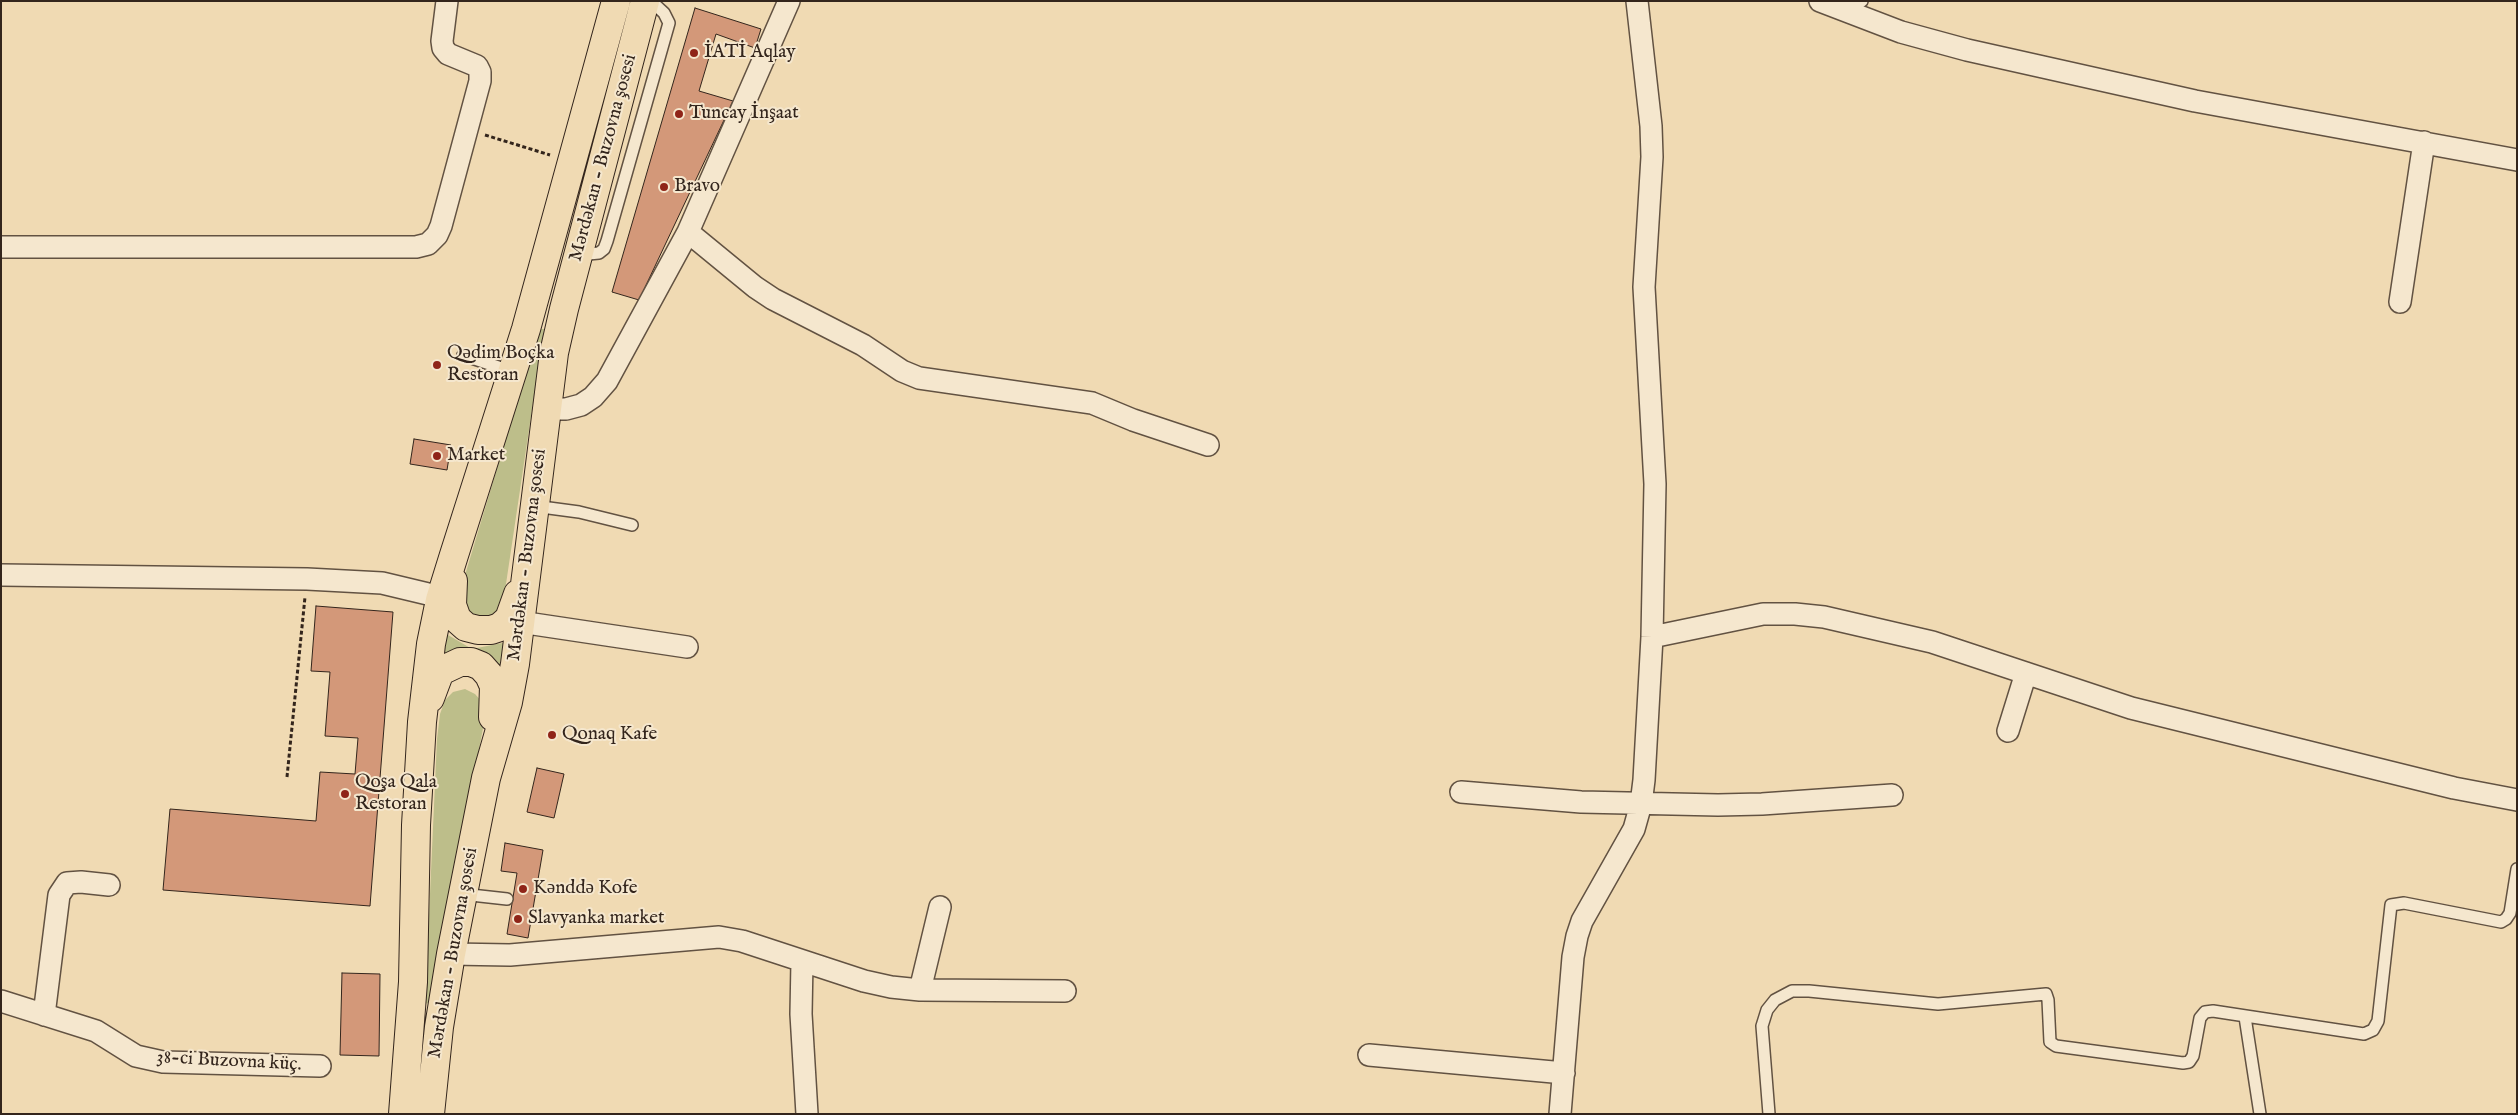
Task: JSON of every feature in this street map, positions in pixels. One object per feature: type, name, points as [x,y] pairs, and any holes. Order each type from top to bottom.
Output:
[{"type":"main road","name":"Mərdəkan - Buzovna şosesi","points":[[403,1114],[413,982],[416,825],[422,722],[431,644],[454,579],[467,514],[513,372],[616,1]]},
{"type":"main road","name":"Mərdəkan - Buzovna şosesi","points":[[430,1114],[439,1028],[462,894],[486,778],[508,702],[554,353],[645,1]]},
{"type":"main road","points":[[446,602],[466,627],[491,630],[500,626],[509,619],[515,606],[528,557]]},
{"type":"main road","points":[[422,722],[439,674],[443,670],[460,662],[471,662],[481,666],[489,675],[494,686],[494,706],[486,778]]},
{"type":"street","points":[[1,247],[416,246],[428,244],[437,235],[442,226],[480,82],[480,72],[477,66],[448,54],[443,48],[442,40],[447,1]]},
{"type":"street","points":[[546,409],[566,409],[581,405],[593,396],[607,381],[688,232],[789,1]]},
{"type":"street","points":[[1560,1114],[1573,956],[1577,936],[1582,921],[1634,829],[1641,804],[1652,636],[1656,484],[1644,287],[1652,157],[1651,126],[1637,1]]},
{"type":"street","points":[[1820,1],[1856,6],[1901,32],[1967,50],[2195,101],[2517,160]]},
{"type":"street","points":[[2400,302],[2424,142]]},
{"type":"street","points":[[688,232],[755,287],[773,299],[863,345],[902,371],[919,378],[1092,403],[1133,420],[1208,445]]},
{"type":"street","points":[[1,575],[307,579],[382,583],[411,589],[446,602]]},
{"type":"street","points":[[1652,636],[1763,614],[1795,614],[1824,617],[1932,642],[2132,708],[2454,788],[2517,800]]},
{"type":"street","points":[[520,622],[687,647]]},
{"type":"street","points":[[2008,731],[2026,673]]},
{"type":"street","points":[[1461,792],[1581,802],[1641,804],[1762,804],[1892,795]]},
{"type":"street","points":[[44,1015],[59,895],[67,883],[81,882],[109,885]]},
{"type":"street","points":[[920,990],[940,907]]},
{"type":"street","points":[[451,954],[510,955],[719,938],[742,941],[864,981],[891,987],[920,990],[1065,992]]},
{"type":"street","points":[[802,961],[801,1014],[807,1114]]},
{"type":"street","name":"38-ci Buzovna küç.","points":[[1,1001],[96,1031],[136,1056],[163,1062],[320,1066]]},
{"type":"street","points":[[1369,1055],[1564,1073]]},
{"type":"lane","points":[[578,255],[599,253],[604,249],[607,241],[669,23],[664,13],[652,1]]},
{"type":"lane","points":[[463,354],[513,372]]},
{"type":"lane","points":[[534,506],[579,512],[632,525]]},
{"type":"lane","points":[[1769,1114],[1762,1026],[1767,1010],[1775,1000],[1792,991],[1809,991],[1938,1004],[2046,994],[2048,1000],[2048,1034],[2050,1042],[2056,1046],[2184,1063],[2189,1062],[2193,1056],[2200,1018],[2206,1012],[2213,1011],[2364,1034],[2373,1030],[2378,1021],[2391,905],[2404,903],[2501,922],[2510,913],[2517,869]]},
{"type":"lane","points":[[462,894],[507,899]]},
{"type":"lane","points":[[2245,1017],[2260,1114]]},
{"type":"path","points":[[467,130],[572,162]]},
{"type":"path","points":[[287,777],[307,579]]},
{"type":"green space","points":[[539,329],[544,329],[503,604],[493,618],[471,616],[464,608],[465,575]]},
{"type":"green space","points":[[443,632],[472,649],[507,642],[501,677],[439,665]]},
{"type":"green space","points":[[465,689],[475,694],[483,703],[484,723],[431,1002],[425,1004],[437,739],[440,714],[445,700],[453,692]]},
{"type":"building","points":[[695,8],[761,29],[755,48],[716,34],[699,91],[733,101],[639,300],[612,292]]},
{"type":"building","points":[[414,439],[451,445],[447,470],[410,464]]},
{"type":"building","points":[[316,606],[393,612],[370,906],[163,890],[170,809],[316,821],[320,772],[355,774],[358,738],[325,736],[330,672],[311,671]]},
{"type":"building","points":[[537,768],[564,774],[554,818],[527,812]]},
{"type":"building","points":[[505,843],[543,850],[528,938],[507,934],[517,873],[501,871]]},
{"type":"building","points":[[342,973],[380,974],[379,1056],[340,1055]]},
{"type":"place","name":"İATİ Aqlay","points":[[694,53]]},
{"type":"place","name":"Tuncay İnşaat","points":[[679,114]]},
{"type":"place","name":"Bravo","points":[[664,187]]},
{"type":"place","name":"Qədim Boçka Restoran","points":[[437,365]]},
{"type":"place","name":"Market","points":[[437,456]]},
{"type":"place","name":"Qonaq Kafe","points":[[552,735]]},
{"type":"place","name":"Qoşa Qala Restoran","points":[[345,794]]},
{"type":"place","name":"Kənddə Kofe","points":[[523,889]]},
{"type":"place","name":"Slavyanka market","points":[[518,919]]}]
